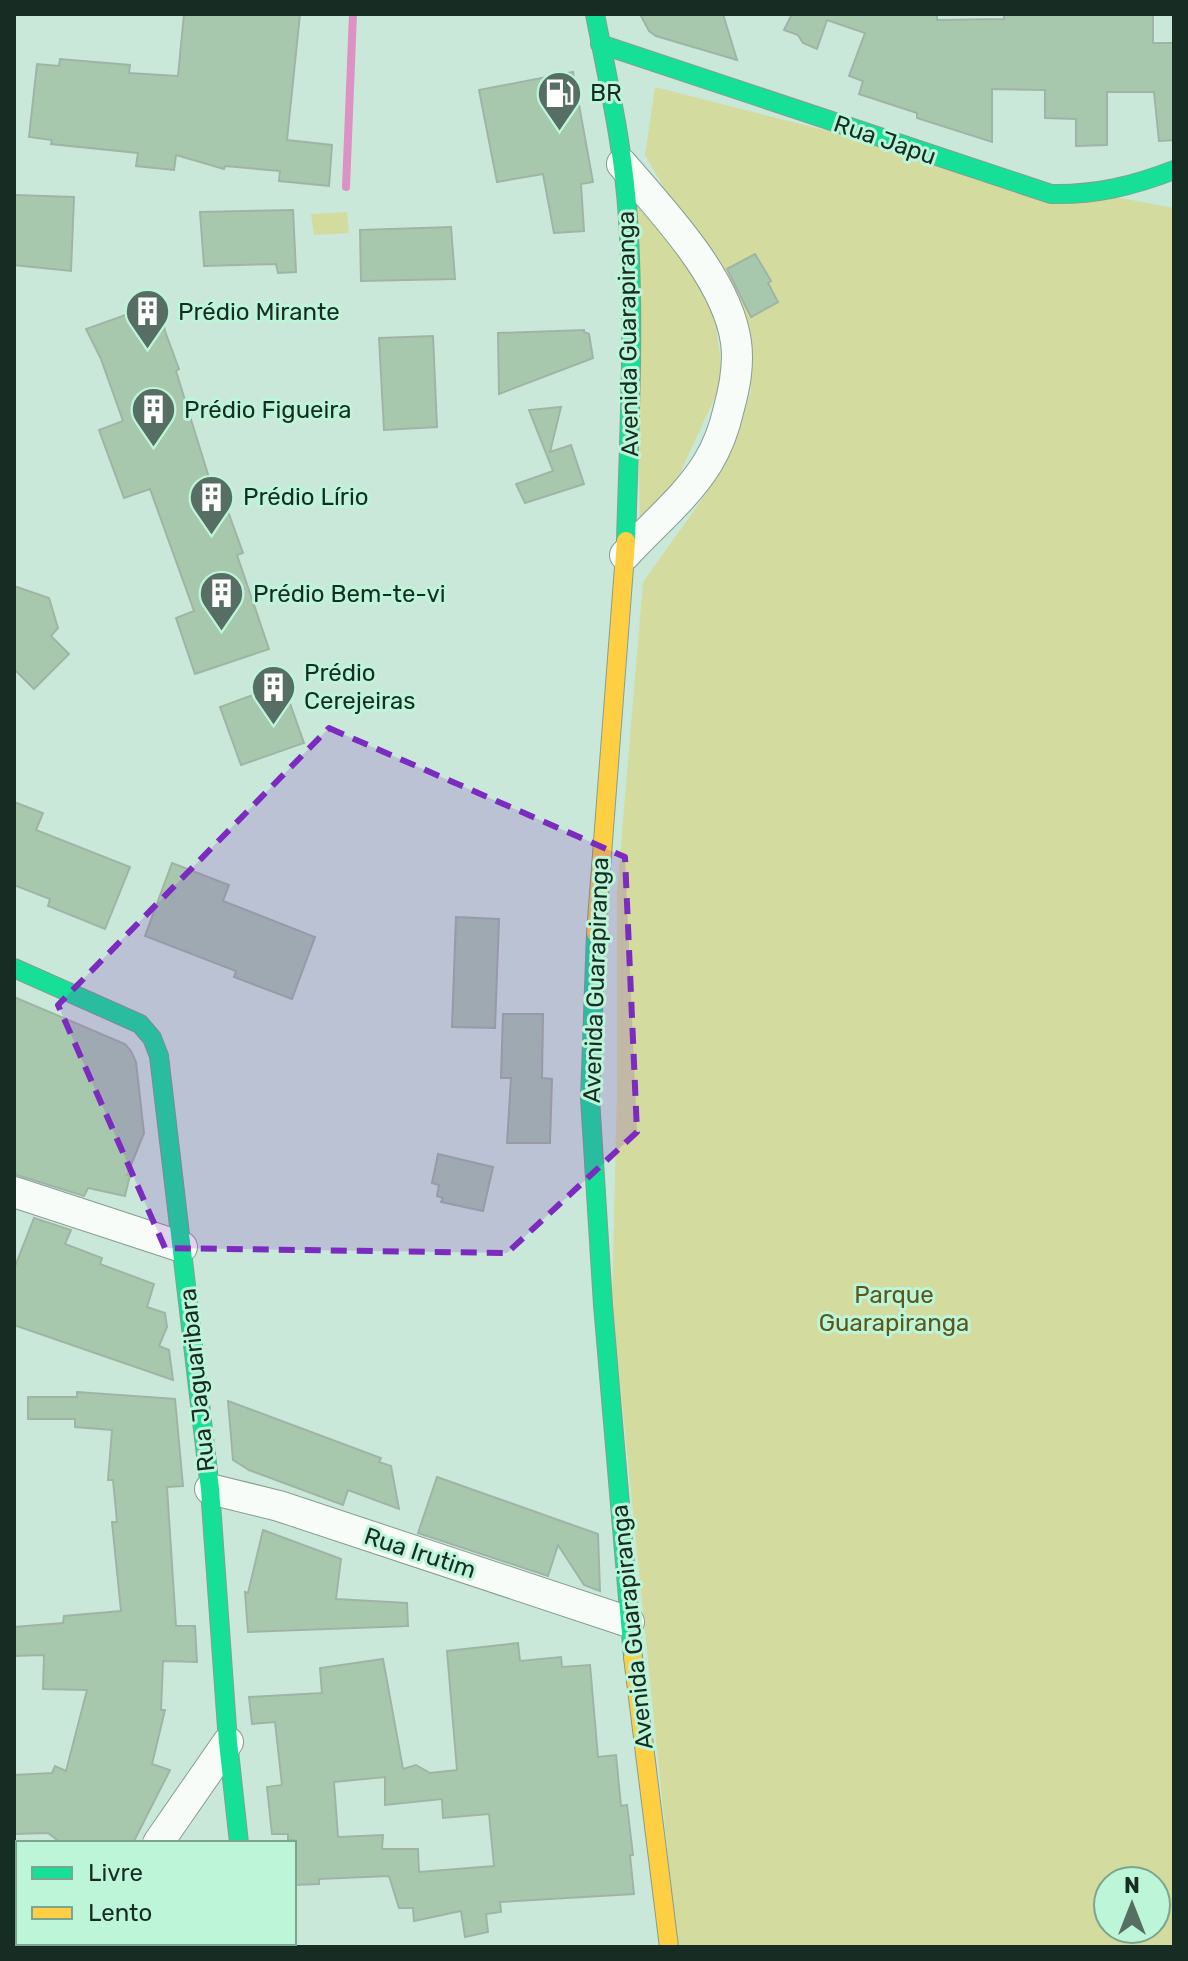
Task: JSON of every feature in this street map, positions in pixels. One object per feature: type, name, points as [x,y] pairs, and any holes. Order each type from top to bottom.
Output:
[{"type":"main road","name":"Avenida Guarapiranga","points":[[595,14],[622,164],[628,217],[631,377],[625,555],[599,860],[590,1098],[629,1622],[669,1947]]},
{"type":"main road","name":"Rua Japu","points":[[600,44],[1051,194],[1081,196],[1116,190],[1174,170]]},
{"type":"main road","name":"Rua Jaguaribara","points":[[14,968],[140,1024],[152,1038],[159,1056],[210,1489],[228,1742],[239,1841]]},
{"type":"street","points":[[622,164],[669,219],[708,274],[728,311],[736,341],[737,378],[726,420],[707,464],[678,501],[625,555]]},
{"type":"street","points":[[14,1192],[182,1247]]},
{"type":"street","name":"Rua Irutim","points":[[210,1489],[279,1506],[629,1622]]},
{"type":"street","points":[[159,1841],[228,1742]]},
{"type":"highlighted area","points":[[329,728],[625,857],[637,1132],[507,1253],[165,1248],[58,1005]]},
{"type":"green space","name":"Parque Guarapiranga","points":[[655,87],[1009,177],[1174,208],[1174,1947],[677,1947],[612,1304],[617,893],[643,582],[708,491],[737,433],[751,391],[748,332],[645,155]]},
{"type":"green space","points":[[634,197],[712,292],[723,380],[674,486],[640,522]]},
{"type":"green space","points":[[347,212],[349,233],[314,235],[311,214]]},
{"type":"building","points":[[184,14],[300,14],[287,140],[332,145],[329,186],[279,181],[280,171],[225,166],[224,169],[176,155],[174,170],[136,166],[138,153],[51,144],[52,140],[29,137],[37,64],[59,66],[60,59],[130,65],[129,73],[178,76]]},
{"type":"building","points":[[640,14],[723,14],[737,60],[656,36],[649,31]]},
{"type":"building","points":[[792,14],[937,14],[937,20],[1004,19],[1004,14],[1153,14],[1153,43],[1174,43],[1174,140],[1159,141],[1154,92],[1107,92],[1107,145],[1076,146],[1076,119],[1045,118],[1045,90],[992,89],[992,142],[917,118],[917,113],[859,94],[863,81],[849,76],[865,33],[827,20],[817,49],[803,43],[798,35],[784,30]]},
{"type":"building","points":[[573,72],[593,182],[581,184],[584,231],[554,233],[543,174],[497,182],[479,90]]},
{"type":"building","points":[[14,195],[74,197],[71,271],[14,265]]},
{"type":"building","points":[[293,210],[296,272],[278,273],[276,264],[204,266],[200,212]]},
{"type":"building","points":[[451,227],[455,279],[361,281],[360,230]]},
{"type":"building","points":[[755,254],[771,281],[768,283],[778,302],[751,317],[727,269]]},
{"type":"building","points":[[159,303],[179,369],[176,371],[215,497],[222,495],[243,553],[237,555],[269,649],[195,674],[176,618],[194,611],[150,489],[124,498],[99,430],[123,421],[101,359],[86,329]]},
{"type":"building","points":[[584,330],[589,334],[593,358],[499,394],[498,333]]},
{"type":"building","points":[[433,336],[437,427],[384,430],[379,338]]},
{"type":"building","points":[[561,407],[550,452],[571,445],[584,484],[525,503],[516,484],[553,471],[529,410]]},
{"type":"building","points":[[14,586],[49,598],[58,628],[51,636],[69,654],[34,689],[14,669]]},
{"type":"building","name":"Prédio Cerejeiras","points":[[283,684],[304,743],[241,765],[220,707]]},
{"type":"building","points":[[14,802],[43,813],[36,830],[130,867],[105,929],[48,906],[50,899],[14,885]]},
{"type":"building","points":[[172,863],[229,885],[223,901],[315,937],[292,999],[234,977],[236,971],[145,936]]},
{"type":"building","points":[[456,917],[499,919],[495,1028],[452,1027]]},
{"type":"building","points":[[14,997],[125,1044],[131,1051],[136,1062],[144,1133],[127,1175],[130,1175],[125,1196],[88,1188],[84,1196],[14,1174]]},
{"type":"building","points":[[503,1014],[543,1014],[542,1078],[552,1079],[550,1143],[507,1143],[511,1078],[501,1078]]},
{"type":"building","points":[[438,1154],[493,1167],[483,1211],[441,1202],[443,1198],[437,1196],[439,1185],[432,1183]]},
{"type":"building","points":[[34,1218],[71,1230],[65,1244],[102,1258],[100,1264],[154,1284],[147,1307],[165,1313],[167,1327],[159,1346],[169,1350],[173,1380],[14,1325],[14,1269]]},
{"type":"building","points":[[77,1392],[175,1399],[183,1486],[167,1487],[176,1626],[195,1626],[197,1662],[163,1661],[161,1710],[165,1710],[152,1764],[170,1770],[134,1841],[58,1841],[48,1833],[14,1834],[14,1775],[52,1773],[55,1766],[66,1771],[87,1690],[43,1689],[44,1655],[14,1656],[14,1627],[63,1623],[64,1616],[121,1611],[112,1522],[117,1522],[113,1480],[108,1480],[112,1430],[75,1427],[75,1419],[28,1419],[28,1397],[77,1397]]},
{"type":"building","points":[[228,1401],[381,1458],[379,1462],[391,1466],[399,1509],[348,1490],[343,1505],[249,1470],[233,1460]]},
{"type":"building","points":[[437,1477],[598,1534],[600,1591],[584,1585],[558,1545],[548,1576],[418,1533]]},
{"type":"building","points":[[263,1530],[341,1559],[336,1599],[407,1603],[408,1626],[248,1632],[245,1592],[248,1593]]},
{"type":"building","points":[[518,1643],[520,1661],[561,1657],[562,1667],[590,1665],[598,1757],[616,1755],[621,1806],[627,1805],[634,1894],[500,1902],[501,1912],[486,1914],[488,1932],[465,1937],[461,1911],[414,1921],[413,1908],[399,1908],[389,1876],[319,1879],[319,1884],[296,1885],[296,1841],[288,1840],[288,1834],[272,1834],[267,1787],[282,1785],[275,1722],[252,1724],[249,1697],[322,1693],[320,1668],[383,1659],[403,1769],[416,1765],[430,1773],[457,1770],[447,1651]],"holes":[[[385,1777],[385,1805],[442,1799],[443,1818],[489,1814],[494,1866],[419,1872],[418,1849],[382,1849],[383,1835],[338,1837],[334,1782]]]},
{"type":"waterway","points":[[346,187],[353,14]]},
{"type":"traffic: fast","points":[[595,14],[619,141],[628,219],[631,340],[626,541]]},
{"type":"traffic: fast","points":[[600,44],[1051,194],[1114,188],[1174,170]]},
{"type":"traffic: fast","points":[[596,933],[590,1098],[603,1305],[633,1657]]},
{"type":"traffic: fast","points":[[14,968],[140,1024],[152,1038],[159,1056],[210,1489],[228,1742],[239,1841]]},
{"type":"traffic: slow","points":[[596,933],[626,541]]},
{"type":"traffic: slow","points":[[633,1657],[669,1947]]},
{"type":"place","name":"BR","points":[[559,132]]},
{"type":"place","name":"Prédio Mirante","points":[[147,351]]},
{"type":"place","name":"Prédio Figueira","points":[[153,449]]},
{"type":"place","name":"Prédio Lírio","points":[[212,536]]},
{"type":"place","name":"Prédio Bem-te-vi","points":[[222,633]]},
{"type":"place","name":"Prédio Cerejeiras","points":[[273,726]]}]
